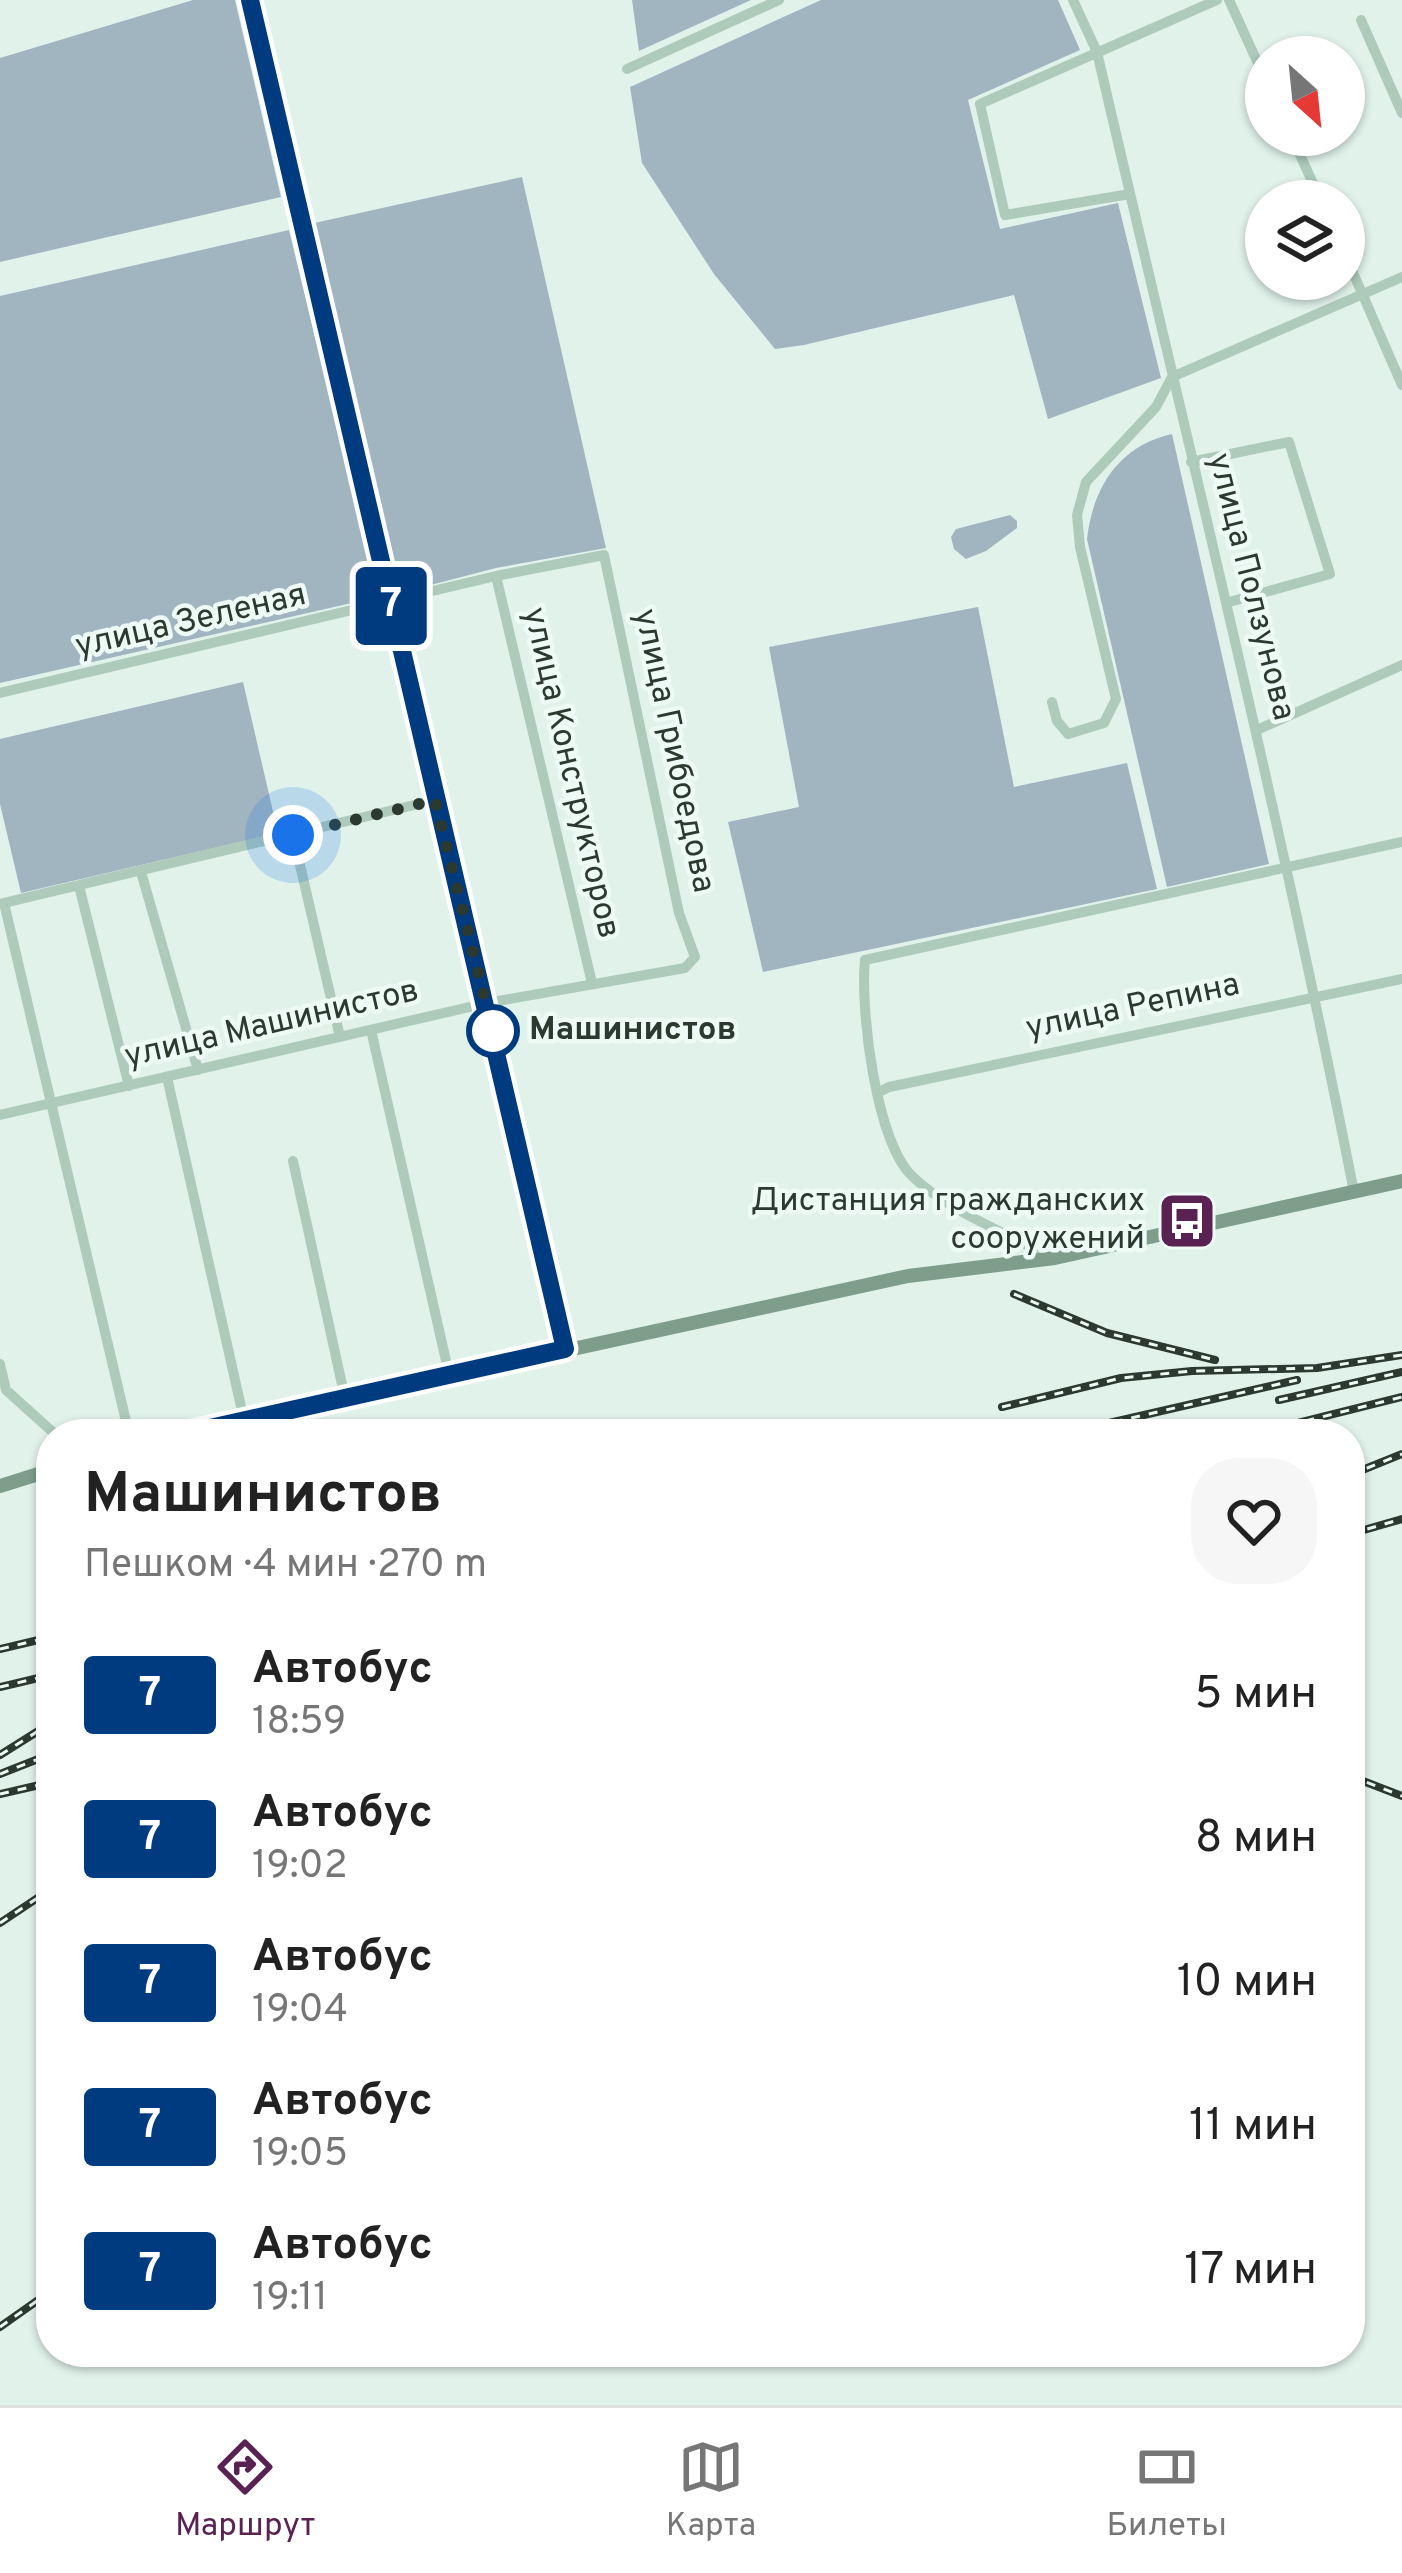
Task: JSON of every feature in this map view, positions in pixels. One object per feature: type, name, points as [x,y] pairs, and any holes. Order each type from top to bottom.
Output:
[{"type":"street","points":[[250,0],[565,1349]]},
{"type":"street","points":[[627,68],[778,0]]},
{"type":"street","name":"улица Ползунова","points":[[1073,0],[1097,52],[1257,730],[1354,1192]]},
{"type":"street","points":[[1130,194],[1005,215],[980,104],[1217,0]]},
{"type":"street","points":[[1229,0],[1245,36]]},
{"type":"street","points":[[1361,20],[1398,93],[1402,113]]},
{"type":"street","points":[[1365,296],[1402,277]]},
{"type":"street","points":[[1365,298],[1402,385]]},
{"type":"street","points":[[1052,702],[1057,721],[1068,734],[1104,723],[1116,699],[1080,547],[1077,515],[1086,482],[1156,407],[1172,377],[1355,300]]},
{"type":"street","points":[[1156,407],[1177,403]]},
{"type":"street","points":[[1191,462],[1288,442],[1330,574],[1226,603]]},
{"type":"street","name":"улица Зеленая","points":[[0,693],[604,555]]},
{"type":"street","name":"улица Грибоедова","points":[[604,555],[679,913],[695,957]]},
{"type":"street","name":"улица Конструкторов","points":[[496,576],[592,983]]},
{"type":"street","points":[[1257,730],[1402,665]]},
{"type":"street","points":[[126,1419],[54,1103],[2,904],[435,800]]},
{"type":"street","points":[[293,835],[340,1037]]},
{"type":"street","points":[[1036,1259],[1033,1248],[941,1199],[910,1175],[897,1154],[877,1093],[865,960],[1402,842]]},
{"type":"street","points":[[141,872],[198,1070]]},
{"type":"street","points":[[79,886],[129,1086]]},
{"type":"street","name":"улица Машинистов","points":[[0,1115],[487,1004],[685,968],[695,957]]},
{"type":"street","name":"улица Репина","points":[[877,1093],[1402,979]]},
{"type":"street","points":[[370,1030],[449,1374]]},
{"type":"street","points":[[167,1077],[244,1419]]},
{"type":"street","points":[[293,1161],[345,1398]]},
{"type":"street","points":[[249,1419],[908,1276],[1055,1258],[1402,1181]]},
{"type":"street","points":[[0,1364],[6,1390],[38,1419]]},
{"type":"street","points":[[0,1486],[36,1475]]},
{"type":"shaded area","points":[[193,0],[235,0],[281,197],[0,262],[0,58]]},
{"type":"shaded area","points":[[632,0],[751,0],[639,51]]},
{"type":"shaded area","points":[[821,0],[1058,0],[1080,50],[968,100],[1000,229],[1118,203],[1161,378],[1048,419],[1014,295],[775,349],[714,274],[642,163],[630,87]]},
{"type":"shaded area","points":[[522,177],[606,548],[496,568],[396,594],[310,224]]},
{"type":"shaded area","points":[[289,230],[378,597],[0,683],[0,296]]},
{"type":"shaded area","points":[[1172,434],[1269,864],[1167,887],[1087,539],[1095,502],[1112,472],[1137,448]]},
{"type":"shaded area","points":[[1010,515],[1017,528],[986,551],[966,559],[954,549],[951,537],[956,529]]},
{"type":"shaded area","points":[[978,607],[1014,787],[1127,763],[1157,889],[763,972],[728,822],[799,807],[769,647]]},
{"type":"shaded area","points":[[243,682],[278,833],[21,893],[0,804],[0,739]]},
{"type":"railway","points":[[1014,1294],[1107,1333],[1215,1360]]},
{"type":"railway","points":[[1002,1407],[1121,1378],[1317,1368],[1402,1355]]},
{"type":"railway","points":[[1279,1400],[1402,1372]]},
{"type":"railway","points":[[1127,1419],[1297,1380]]},
{"type":"railway","points":[[1313,1419],[1402,1397]]},
{"type":"railway","points":[[1365,1469],[1402,1454]]},
{"type":"railway","points":[[1365,1530],[1402,1519]]},
{"type":"railway","points":[[0,1649],[36,1641]]},
{"type":"railway","points":[[0,1687],[36,1679]]},
{"type":"railway","points":[[0,1755],[36,1732]]},
{"type":"railway","points":[[0,1774],[36,1760]]},
{"type":"railway","points":[[1365,1782],[1402,1796]]},
{"type":"railway","points":[[0,1794],[36,1786]]},
{"type":"railway","points":[[0,1923],[36,1899]]},
{"type":"railway","points":[[0,2327],[36,2302]]},
{"type":"bus line","name":"7","points":[[250,0],[565,1349],[250,1419]]},
{"type":"place","name":"Машинистов","points":[[493,1031]]},
{"type":"place","name":"Дистанция гражданских сооружений","points":[[1187,1221]]},
{"type":"route","points":[[293,835],[435,800],[495,1040],[493,1031]]}]
